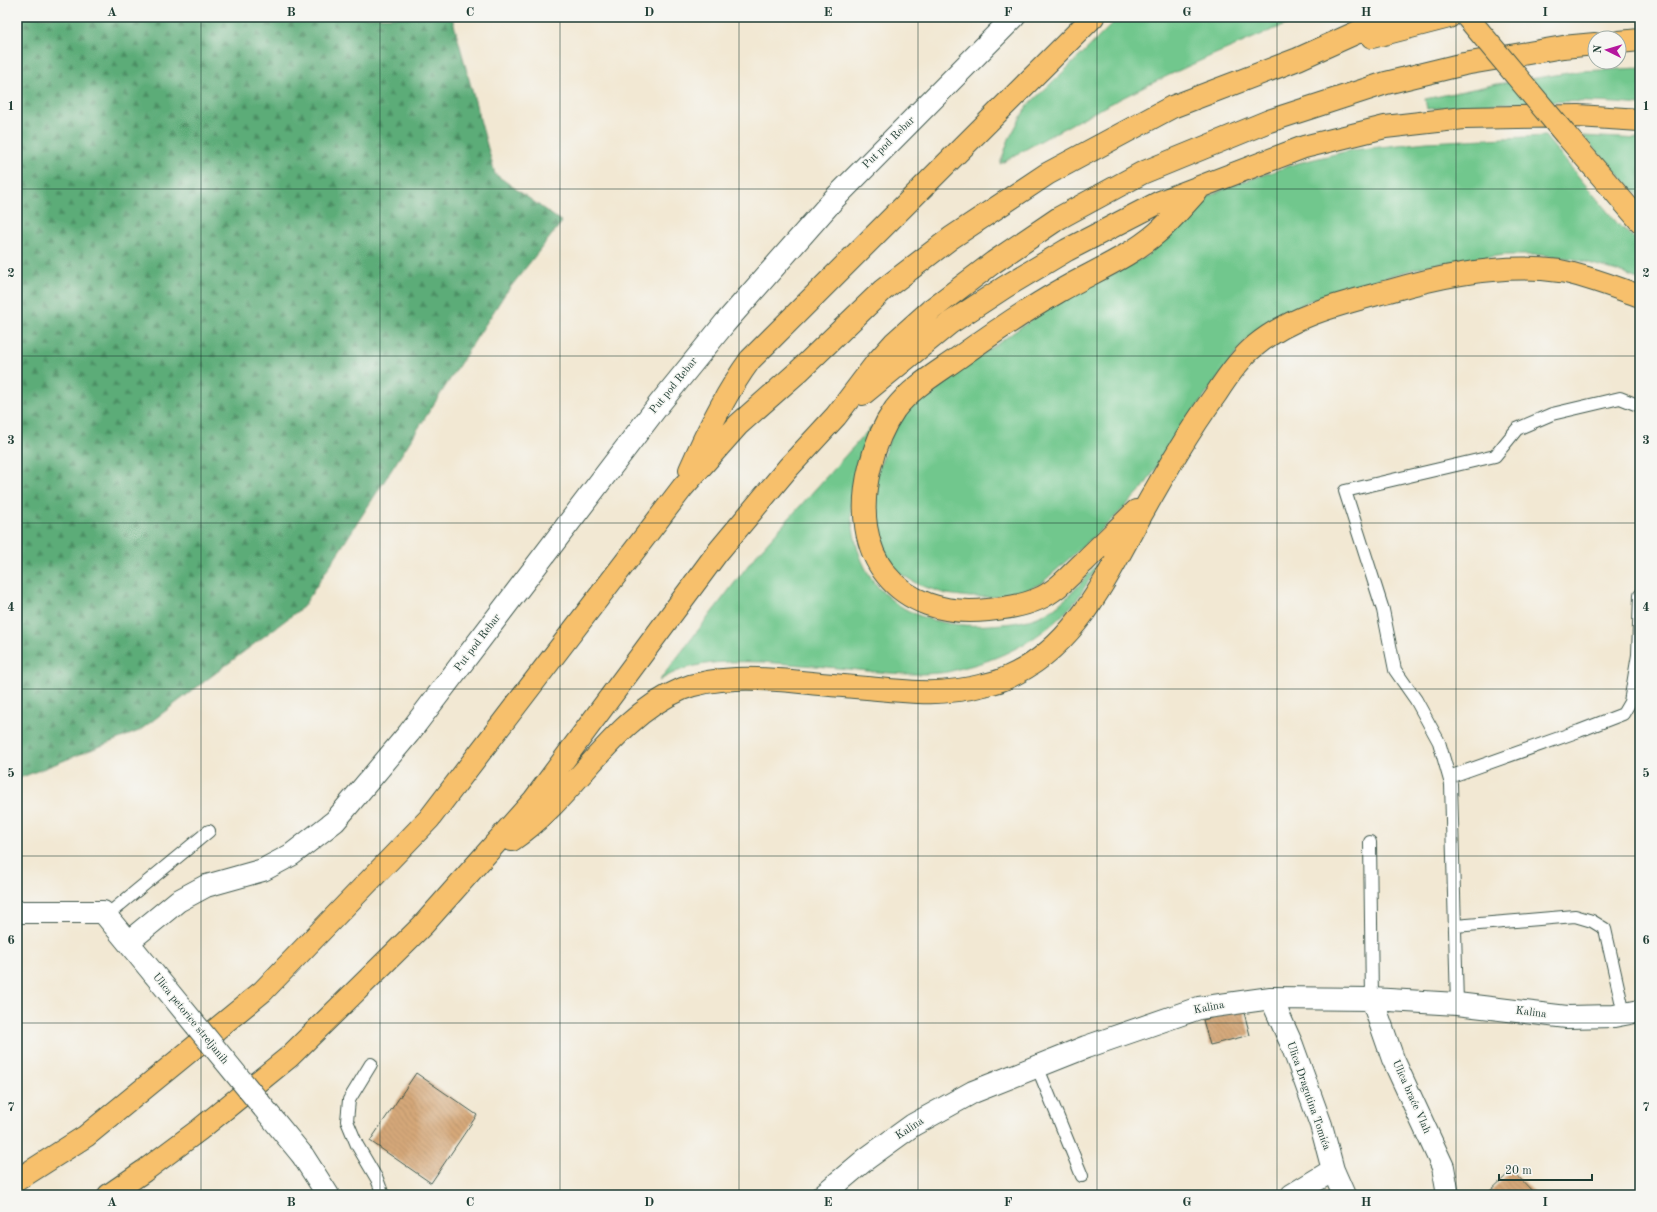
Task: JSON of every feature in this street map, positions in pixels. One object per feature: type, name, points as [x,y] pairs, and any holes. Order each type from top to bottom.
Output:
[{"type":"highway","points":[[683,487],[702,440],[717,411],[733,383],[750,360],[1093,17]]},
{"type":"highway","points":[[17,1180],[86,1136],[263,991],[418,830],[683,487],[738,425],[799,371],[883,290],[951,238],[1047,174],[1172,108],[1298,59],[1391,17]]},
{"type":"highway","points":[[1298,59],[1356,40],[1449,17]]},
{"type":"highway","points":[[1466,17],[1640,221]]},
{"type":"highway","points":[[1627,41],[1640,40]]},
{"type":"highway","points":[[109,1195],[199,1130],[289,1057],[423,925],[491,851],[534,800],[718,553],[788,468],[836,416],[877,362],[894,343],[932,309],[994,262],[1059,218],[1142,173],[1269,121],[1386,83],[1464,64],[1563,47],[1587,45]]},
{"type":"highway","points":[[836,416],[950,323],[1005,287],[1067,250],[1160,202],[1304,147],[1384,127],[1464,118],[1578,116],[1640,120]]},
{"type":"highway","points":[[1154,493],[1058,588],[1040,598],[1022,605],[1004,608],[977,611],[955,610],[937,607],[916,599],[896,586],[879,567],[870,546],[865,526],[864,498],[875,448],[884,428],[896,408],[909,394],[996,330],[1058,292],[1138,248],[1156,234],[1202,186]]},
{"type":"highway","points":[[491,851],[514,839],[551,808],[625,726],[639,714],[686,687],[721,680],[766,679],[922,694],[948,692],[1004,679],[1030,665],[1052,649],[1080,619],[1092,603],[1200,415],[1226,379],[1248,352],[1267,337],[1290,324],[1356,300],[1426,280],[1474,272],[1506,269],[1560,271],[1640,296]]},
{"type":"street","name":"Put pod Rebar","points":[[128,942],[178,901],[206,886],[263,870],[291,855],[335,821],[409,733],[656,409],[725,323],[834,199],[1014,17]]},
{"type":"street","points":[[17,912],[103,912],[106,916]]},
{"type":"street","name":"Ulica petorice streljanih","points":[[106,916],[303,1156],[328,1195]]},
{"type":"street","name":"Kalina","points":[[823,1195],[866,1159],[913,1125],[973,1092],[1086,1047],[1199,1008],[1270,998],[1372,999],[1457,1004],[1567,1017],[1614,1016],[1632,1012]]},
{"type":"street","name":"Ulica Dragutina Tomića","points":[[1270,998],[1292,1045],[1321,1125],[1333,1170],[1344,1195]]},
{"type":"street","name":"Ulica braće Vlah","points":[[1372,999],[1393,1059],[1443,1168],[1448,1195]]},
{"type":"street","points":[[1292,1195],[1333,1170]]},
{"type":"lane","points":[[1457,1004],[1451,784],[1439,742],[1416,700],[1396,670],[1383,610],[1345,492],[1495,456],[1517,429],[1552,414],[1620,398],[1640,406]]},
{"type":"lane","points":[[1449,777],[1580,731],[1623,714],[1630,702],[1638,655],[1640,595]]},
{"type":"lane","points":[[106,916],[209,831]]},
{"type":"lane","points":[[1370,842],[1372,999]]},
{"type":"lane","points":[[1455,926],[1575,916],[1592,921],[1605,929],[1632,1012]]},
{"type":"lane","points":[[371,1064],[349,1100],[348,1121],[357,1145],[377,1179],[383,1195]]},
{"type":"lane","points":[[1037,1066],[1082,1176]]},
{"type":"green space","points":[[17,17],[452,17],[495,174],[562,222],[505,294],[303,607],[139,731],[17,779]]},
{"type":"green space","points":[[1119,17],[1309,17],[1285,25],[1213,55],[1158,80],[1105,106],[1000,164],[1009,139],[1027,106]]},
{"type":"green space","points":[[1640,68],[1640,105],[1587,102],[1534,102],[1427,109],[1425,99],[1497,84],[1581,71],[1627,70],[1627,69]]},
{"type":"green space","points":[[1545,136],[1617,223],[1640,243],[1640,280],[1617,271],[1575,259],[1541,255],[1504,255],[1429,265],[1348,288],[1309,301],[1271,321],[1246,340],[1185,423],[1143,488],[1112,520],[1042,583],[1020,593],[994,597],[970,597],[946,594],[919,585],[899,573],[885,557],[877,536],[872,487],[893,430],[906,410],[1048,308],[1147,256],[1207,197],[1231,186],[1298,163],[1352,150],[1427,142]]},
{"type":"green space","points":[[1582,136],[1640,139],[1640,197]]},
{"type":"green space","points":[[872,426],[854,478],[851,506],[855,538],[862,561],[873,580],[887,596],[904,608],[923,617],[944,623],[990,625],[1030,620],[1055,608],[1080,584],[1102,558],[1075,602],[1051,625],[1024,644],[1009,652],[978,664],[948,672],[904,674],[761,662],[721,662],[683,669],[659,681],[756,555]]},
{"type":"building","points":[[1243,1009],[1250,1035],[1210,1045],[1203,1020]]},
{"type":"building","points":[[416,1073],[477,1115],[431,1183],[370,1141]]},
{"type":"building","points":[[1512,1170],[1536,1195],[1486,1195]]}]
